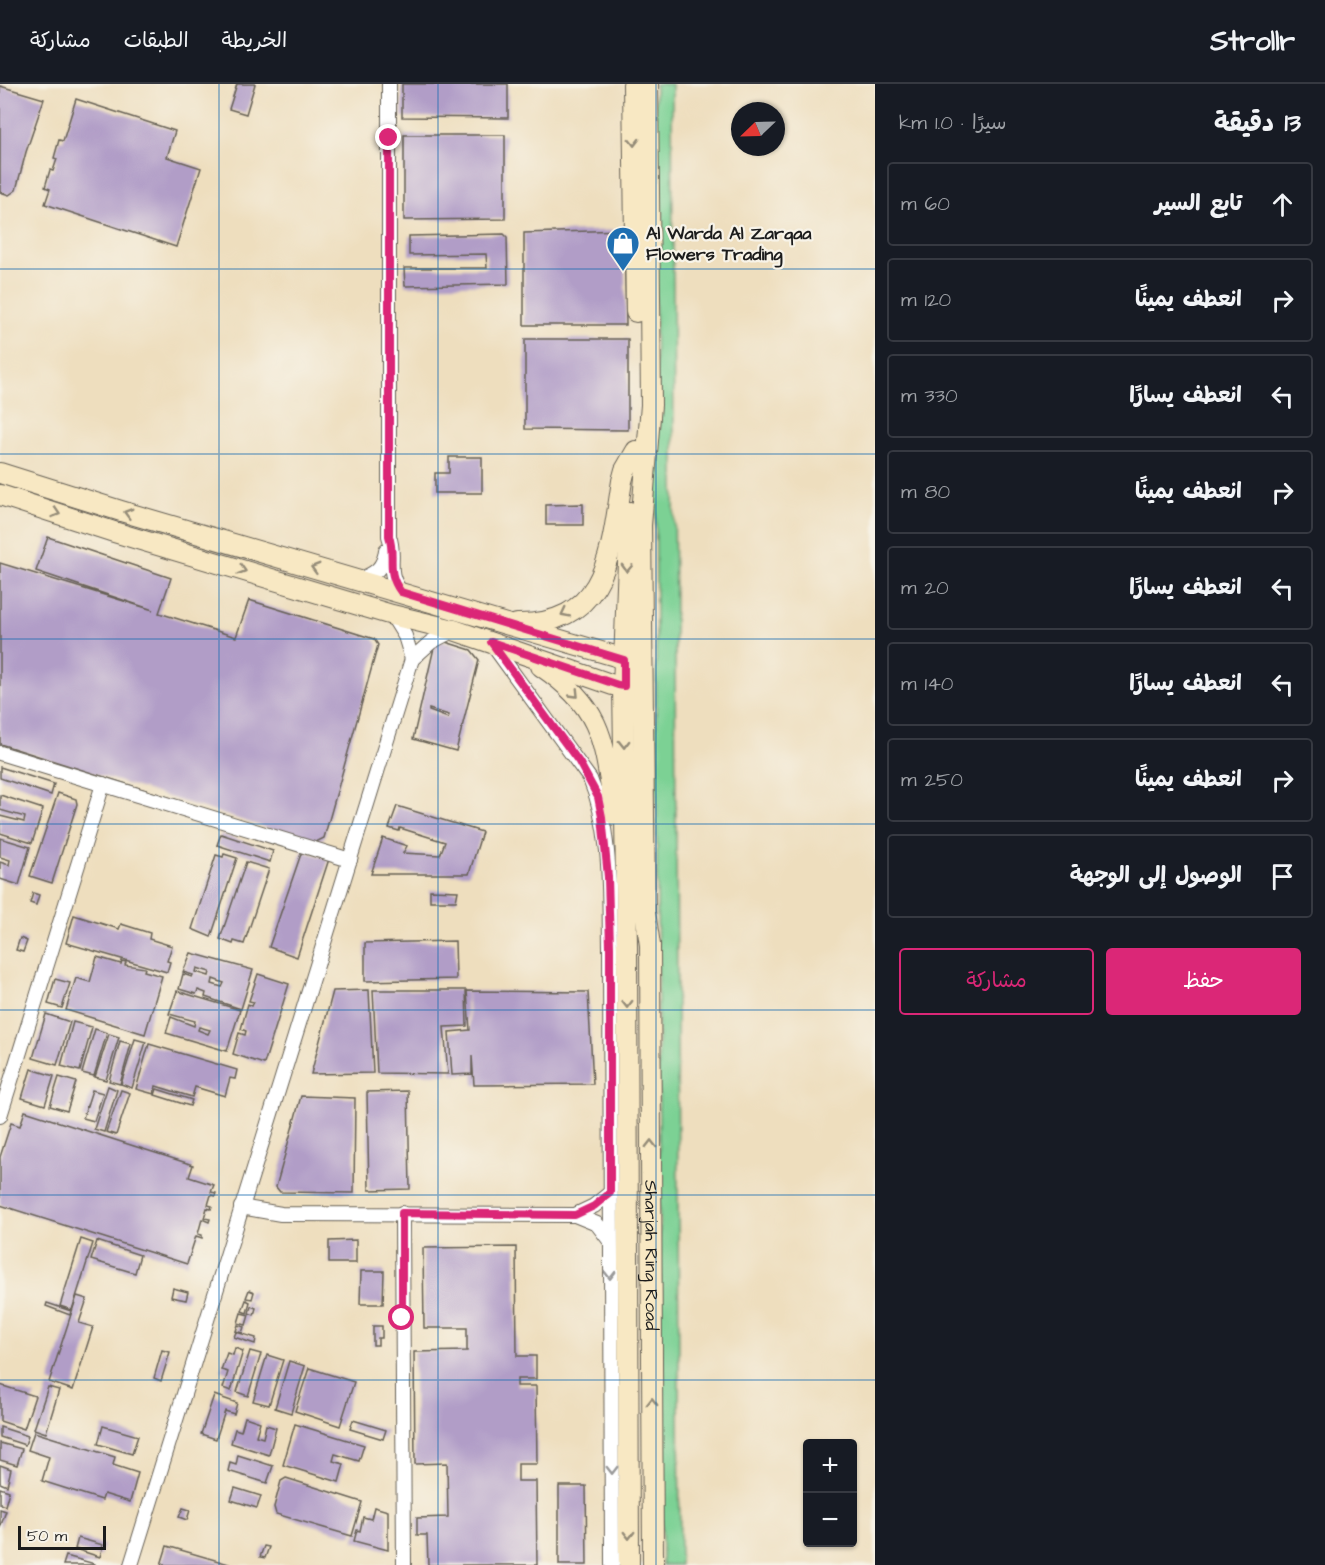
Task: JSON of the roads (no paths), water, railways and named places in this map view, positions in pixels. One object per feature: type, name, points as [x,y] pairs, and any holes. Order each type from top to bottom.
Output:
[{"type":"street","points":[[358,580],[375,573],[382,565],[389,536],[389,84]]},
{"type":"street","points":[[624,660],[627,544],[636,451],[637,331],[633,84]]},
{"type":"street","points":[[648,84],[655,833],[655,924],[650,945]]},
{"type":"street","points":[[629,1565],[627,946],[641,525],[651,405]]},
{"type":"street","points":[[499,624],[529,624],[548,621],[565,614],[593,591],[608,562],[622,481],[625,470],[636,451]]},
{"type":"street","points":[[0,473],[624,660],[630,665],[636,680],[645,912],[650,945]]},
{"type":"street","points":[[0,495],[114,532],[392,615],[454,630],[613,685],[636,680]]},
{"type":"street","points":[[389,536],[392,544],[392,575],[401,592]]},
{"type":"street","points":[[392,615],[405,636],[412,659]]},
{"type":"street","points":[[131,1565],[412,659],[431,642],[454,630]]},
{"type":"street","points":[[491,642],[579,762],[598,797],[602,817],[607,856],[609,924],[612,1565]]},
{"type":"street","points":[[510,649],[561,679],[579,696],[598,728],[606,756],[615,817],[621,916],[627,946]]},
{"type":"street","points":[[0,753],[350,860]]},
{"type":"street","points":[[0,1116],[103,784]]},
{"type":"street","name":"Sharjah Ring Road","points":[[650,945],[653,1565]]},
{"type":"street","points":[[575,1215],[594,1206],[610,1193]]},
{"type":"street","points":[[241,1207],[281,1214],[575,1215],[597,1224],[610,1241]]},
{"type":"street","points":[[402,1213],[404,1565]]},
{"type":"place","name":"Al Warda Al Zarqaa Flowers Trading","points":[[623,272]]}]
